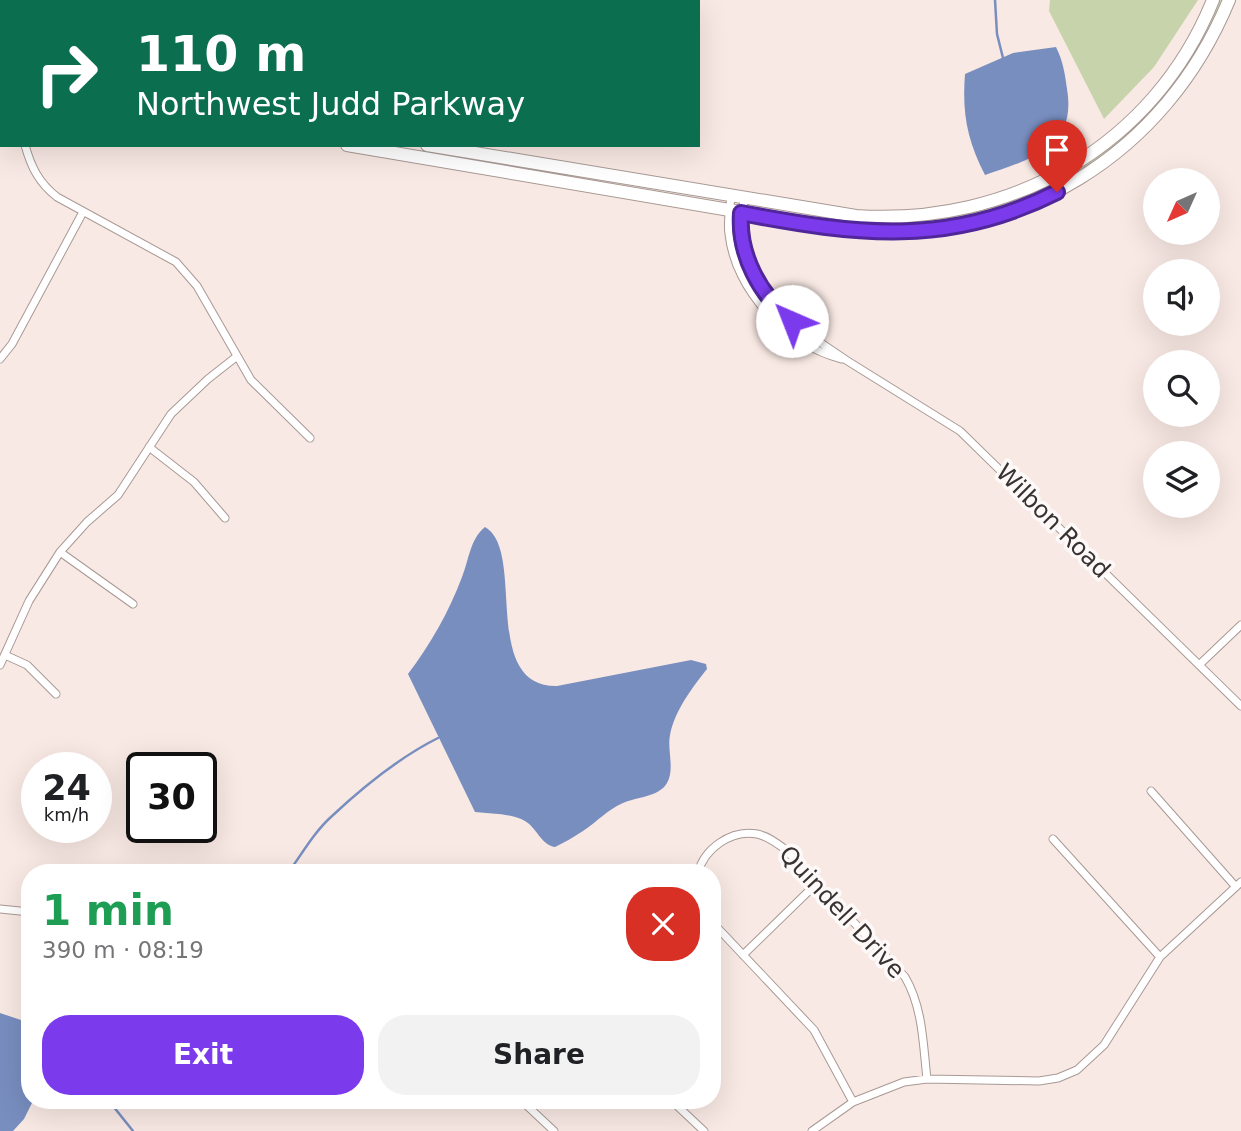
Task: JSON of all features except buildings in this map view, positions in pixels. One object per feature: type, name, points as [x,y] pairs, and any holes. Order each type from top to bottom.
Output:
[{"type":"highway","points":[[439,147],[856,216],[909,217],[980,206],[1054,176],[1092,153],[1144,108],[1184,56],[1213,0]]},
{"type":"highway","points":[[359,147],[853,231],[922,232],[990,218],[1040,200],[1100,165],[1129,144],[1157,115],[1199,60],[1229,0]]},
{"type":"street","points":[[26,147],[32,168],[46,189],[176,262],[198,286],[251,380],[310,438]]},
{"type":"street","name":"Wilbon Road","points":[[738,198],[729,234],[744,279],[774,319],[796,338],[833,357],[846,360]]},
{"type":"street","name":"Wilbon Road","points":[[738,198],[735,212],[746,255],[770,299],[801,329],[960,431],[1241,706]]},
{"type":"street","points":[[0,359],[12,344],[83,212]]},
{"type":"street","points":[[0,665],[29,601],[60,552],[87,522],[118,495],[171,414],[236,357]]},
{"type":"street","points":[[149,447],[194,482],[225,518]]},
{"type":"street","points":[[60,552],[133,604]]},
{"type":"street","points":[[1199,665],[1241,625]]},
{"type":"street","points":[[5,655],[27,665],[56,694]]},
{"type":"street","points":[[812,1131],[853,1102],[904,1082],[927,1079],[1038,1081],[1058,1078],[1077,1070],[1104,1045],[1160,957],[1238,885],[1151,791]]},
{"type":"street","name":"Quindell Drive","points":[[701,864],[704,856],[718,843],[737,834],[757,834],[773,840],[786,850],[905,977],[914,993],[920,1017],[927,1079]]},
{"type":"street","points":[[1052,839],[1160,957]]},
{"type":"street","points":[[743,955],[817,883]]},
{"type":"street","points":[[0,909],[21,911]]},
{"type":"street","points":[[721,932],[814,1030],[853,1102]]},
{"type":"street","points":[[531,1109],[554,1131]]},
{"type":"street","points":[[681,1109],[704,1131]]},
{"type":"green space","points":[[1050,0],[1198,0],[1154,67],[1104,119],[1049,11]]},
{"type":"green space","points":[[1218,0],[1223,0],[1188,69],[1134,132],[1066,182],[996,212],[922,227],[921,223],[978,211],[1031,193],[1065,176],[1134,125]]},
{"type":"water","points":[[1056,47],[1062,62],[1068,109],[1065,125],[1058,138],[1034,156],[985,175],[967,126],[965,74],[1013,53]]},
{"type":"water","points":[[485,527],[497,541],[503,562],[511,642],[519,665],[533,680],[557,686],[691,660],[706,664],[707,669],[685,700],[672,726],[669,741],[670,772],[663,788],[617,806],[555,847],[546,843],[529,824],[519,818],[475,812],[408,674],[445,615],[473,544]]},
{"type":"water","points":[[0,1013],[21,1020],[21,1109],[29,1109],[13,1131],[0,1131]]},
{"type":"waterway","points":[[995,0],[997,34],[1003,58]]},
{"type":"waterway","points":[[294,864],[308,843],[344,805],[396,763],[438,738]]},
{"type":"waterway","points":[[115,1109],[133,1131]]},
{"type":"route","points":[[792,321],[770,299],[753,271],[741,236],[741,213],[853,231],[922,232],[970,224],[1026,206],[1057,192]]}]
